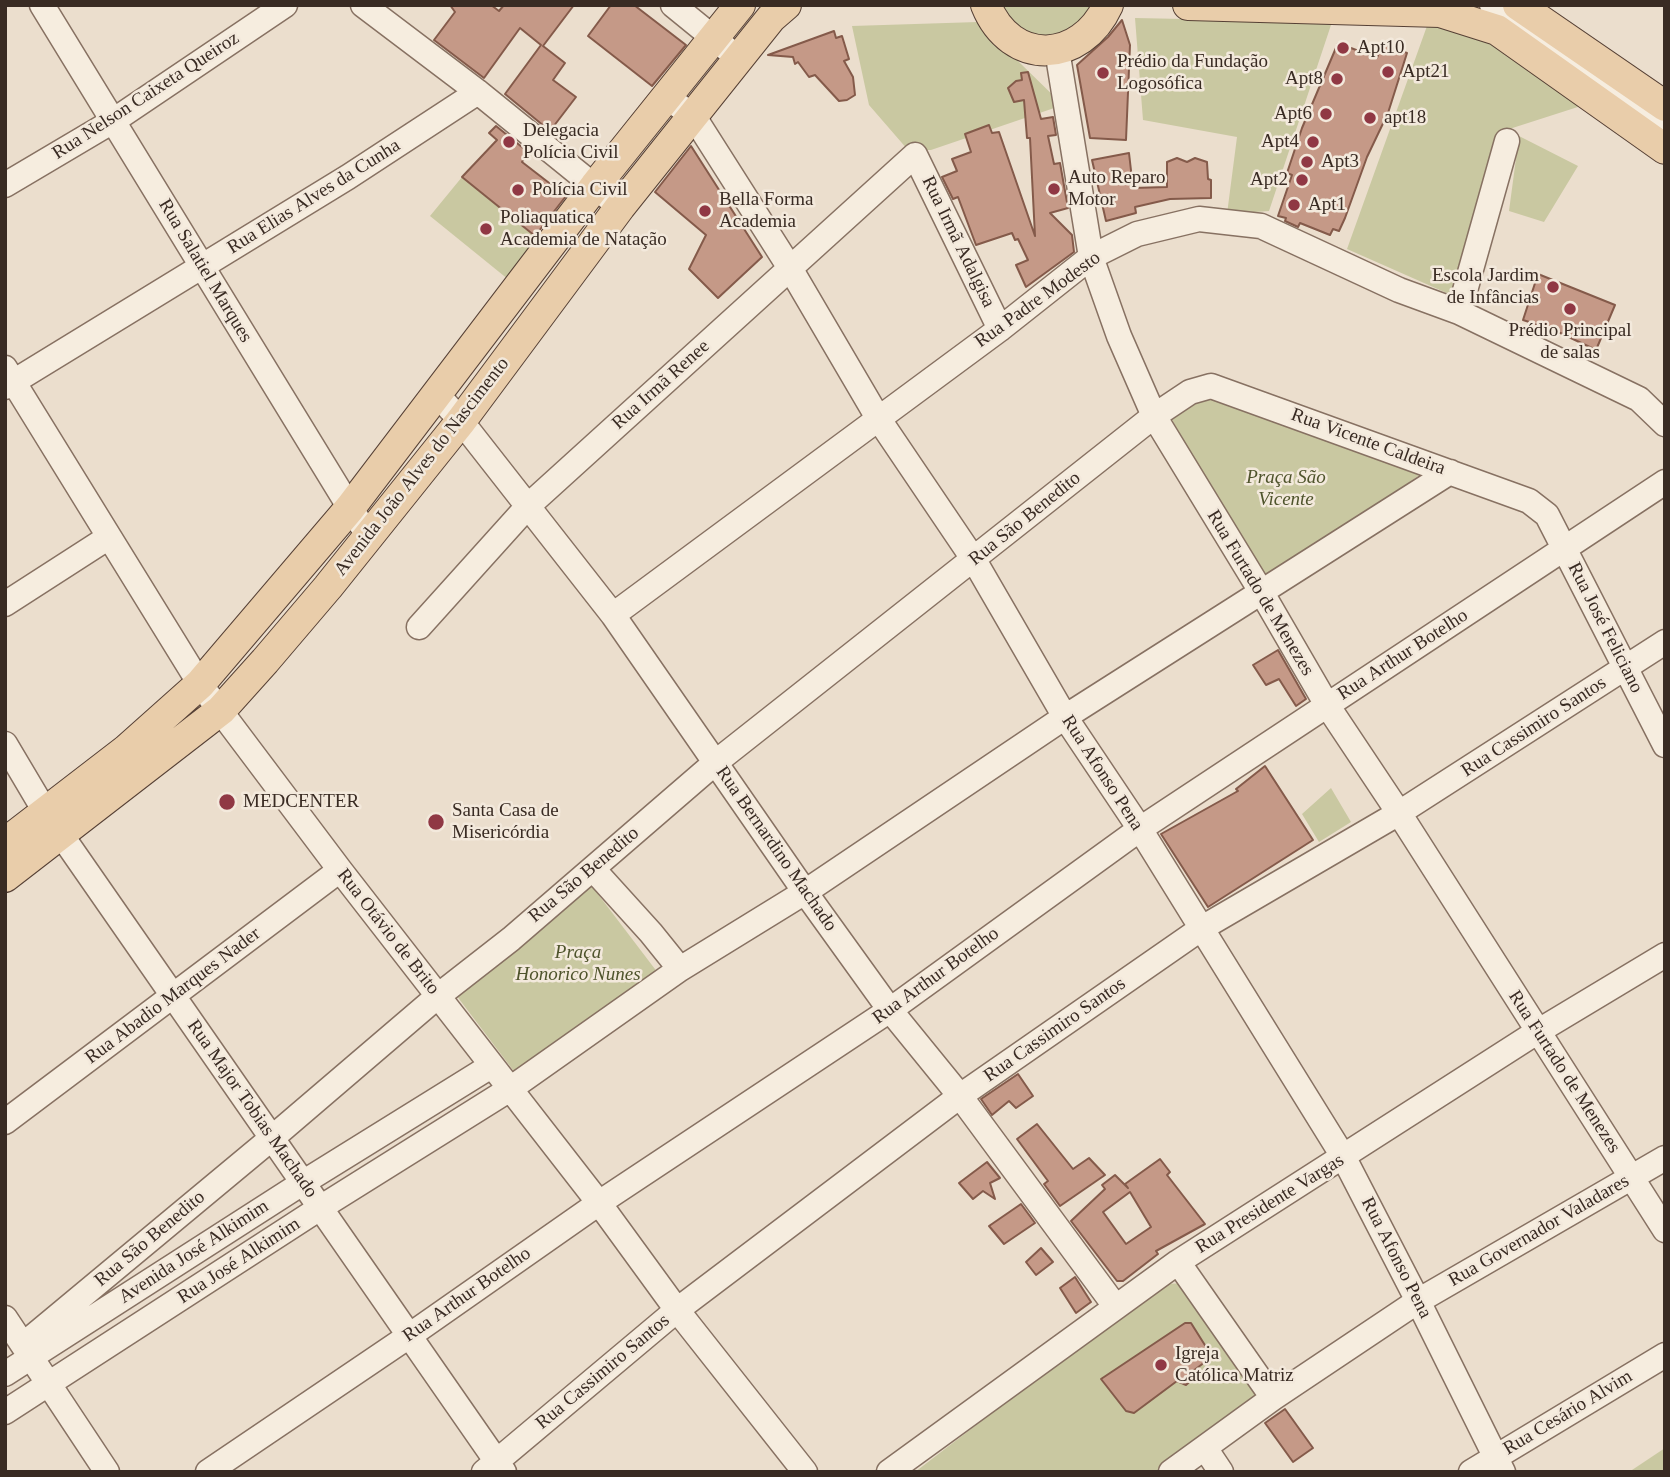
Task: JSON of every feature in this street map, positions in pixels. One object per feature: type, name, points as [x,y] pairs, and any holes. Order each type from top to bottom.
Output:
[{"type":"main road","points":[[5,843],[53,823],[125,750],[200,684],[350,508],[595,186],[740,5]]},
{"type":"main road","name":"Avenida João Alves do Nascimento","points":[[5,877],[53,823],[220,710],[369,536],[461,421],[620,207],[771,18],[786,5]]},
{"type":"main road","points":[[986,5],[991,19],[1004,34],[1020,45],[1038,50],[1058,50],[1074,44],[1089,34],[1101,20],[1108,5]]},
{"type":"main road","points":[[1188,5],[1440,12],[1497,30],[1665,149]]},
{"type":"main road","points":[[1518,5],[1665,106]]},
{"type":"main road","points":[[306,562],[328,587]]},
{"type":"street","name":"Rua Salatiel Marques","points":[[41,5],[369,536]]},
{"type":"street","name":"Rua Nelson Caixeta Queiroz","points":[[5,185],[113,121],[285,5]]},
{"type":"street","points":[[363,5],[478,92],[620,207]]},
{"type":"street","points":[[674,5],[740,59]]},
{"type":"street","points":[[1492,5],[1665,131]]},
{"type":"street","name":"Rua Furtado de Menezes","points":[[1058,50],[1091,257],[1119,336],[1154,416],[1327,705],[1665,1230]]},
{"type":"street","name":"Rua Elias Alves da Cunha","points":[[8,379],[202,267],[348,177],[478,92]]},
{"type":"street","name":"Rua Afonso Pena","points":[[667,97],[694,117],[790,268],[878,418],[974,560],[1065,717],[1140,829],[1344,1158],[1499,1464]]},
{"type":"street","points":[[1460,312],[1507,141]]},
{"type":"street","name":"Rua Irmã Renee","points":[[419,627],[528,506],[915,155]]},
{"type":"street","name":"Rua Irmã Adalgisa","points":[[915,155],[1000,329]]},
{"type":"street","name":"Rua Padre Modesto","points":[[613,615],[1000,329],[1091,257],[1137,234],[1199,219],[1261,226],[1399,290],[1460,312],[1639,399],[1665,424]]},
{"type":"street","name":"Rua Otávio de Brito","points":[[8,379],[200,684],[340,870],[599,1203],[677,1310],[805,1472]]},
{"type":"street","name":"Rua Vicente Caldeira","points":[[1154,416],[1190,392],[1211,386],[1530,501],[1547,515],[1565,548]]},
{"type":"street","name":"Rua Bernardino Machado","points":[[436,393],[613,615],[890,1010],[960,1096],[1115,1306]]},
{"type":"street","name":"Rua São Benedito","points":[[27,1351],[438,996],[511,939],[716,762],[1154,416]]},
{"type":"street","name":"Rua José Alkimim","points":[[5,1412],[320,1208],[510,1089],[680,969],[805,892],[1065,717],[1450,472]]},
{"type":"street","name":"Rua Arthur Botelho","points":[[208,1472],[599,1203],[890,1010],[1140,829],[1665,482]]},
{"type":"street","points":[[5,604],[109,537]]},
{"type":"street","name":"Rua José Feliciano","points":[[1565,548],[1665,745]]},
{"type":"street","name":"Rua Cassimiro Santos","points":[[494,1468],[677,1310],[960,1096],[1202,928],[1399,813],[1665,642]]},
{"type":"street","name":"Rua Major Tobias Machado","points":[[5,744],[53,823],[304,1182],[494,1468]]},
{"type":"street","points":[[593,869],[652,933],[680,969]]},
{"type":"street","name":"Rua Abadio Marques Nader","points":[[5,1122],[340,870]]},
{"type":"street","name":"Rua Presidente Vargas","points":[[888,1472],[1178,1262],[1537,1032],[1665,955]]},
{"type":"street","name":"Avenida José Alkimim","points":[[5,1374],[27,1351],[491,1066]]},
{"type":"street","name":"Rua Governador Valadares","points":[[1171,1472],[1273,1398],[1418,1301],[1665,1158]]},
{"type":"street","points":[[1178,1262],[1273,1398]]},
{"type":"street","points":[[5,1318],[107,1472]]},
{"type":"street","name":"Rua Cesário Alvim","points":[[1471,1472],[1499,1464],[1665,1356]]},
{"type":"street","points":[[1205,1448],[1221,1472]]},
{"type":"green space","points":[[997,5],[1098,5],[1076,33],[1025,37]]},
{"type":"green space","points":[[1135,18],[1332,22],[1269,211],[1227,214],[1237,137],[1143,120]]},
{"type":"green space","points":[[978,22],[1063,105],[931,150],[908,150],[869,105],[852,26]]},
{"type":"green space","points":[[1427,26],[1471,28],[1584,105],[1500,132],[1458,298],[1347,249]]},
{"type":"green space","points":[[1519,136],[1578,166],[1544,222],[1509,211]]},
{"type":"green space","name":"Poliaquatica Academia de Natação","points":[[462,177],[541,242],[509,280],[430,216]]},
{"type":"green space","name":"Praça São Vicente","points":[[1211,392],[1425,471],[1265,585],[1170,416]]},
{"type":"green space","points":[[1331,788],[1351,822],[1319,842],[1302,814]]},
{"type":"green space","name":"Praça Honorico Nunes","points":[[588,881],[661,977],[516,1074],[453,991]]},
{"type":"green space","points":[[1187,1283],[1257,1392],[1247,1407],[1156,1472],[915,1472],[1109,1323],[1165,1284]]},
{"type":"green space","points":[[1665,1448],[1665,1472],[1629,1472]]},
{"type":"building","points":[[450,5],[491,5],[499,11],[504,5],[574,5],[543,46],[565,63],[553,80],[576,97],[550,131],[505,94],[541,45],[520,28],[484,78],[434,40],[455,12]]},
{"type":"building","points":[[611,5],[634,5],[686,45],[652,86],[588,36]]},
{"type":"building","name":"Prédio da Fundação Logosófica","points":[[1122,20],[1130,45],[1126,140],[1090,138],[1077,65],[1108,37]]},
{"type":"building","points":[[834,31],[836,38],[842,36],[849,59],[844,61],[853,77],[855,95],[847,100],[839,101],[815,75],[809,77],[798,62],[795,64],[793,57],[768,55]]},
{"type":"building","points":[[1338,43],[1377,58],[1382,44],[1407,53],[1388,113],[1367,157],[1345,218],[1339,231],[1333,229],[1330,235],[1300,223],[1298,227],[1285,221],[1286,218],[1278,216],[1292,175],[1287,173],[1302,128]]},
{"type":"building","points":[[1028,72],[1041,119],[1053,117],[1056,135],[1048,136],[1054,164],[1060,163],[1068,208],[1050,213],[1072,235],[1074,252],[1026,287],[1016,265],[1028,260],[1018,239],[1015,240],[1012,233],[976,245],[958,197],[953,199],[942,177],[957,171],[952,159],[971,152],[965,134],[989,125],[992,133],[999,132],[1035,236],[1030,138],[1027,138],[1024,100],[1014,102],[1008,88],[1016,81],[1022,80],[1021,73]]},
{"type":"building","name":"Polícia Civil","points":[[496,126],[528,152],[522,162],[566,196],[535,236],[462,177],[497,140],[489,133]]},
{"type":"building","name":"Bella Forma Academia","points":[[691,146],[762,257],[718,298],[689,269],[706,235],[655,192]]},
{"type":"building","points":[[1129,153],[1133,188],[1167,187],[1167,162],[1177,158],[1187,162],[1195,158],[1207,162],[1211,198],[1170,199],[1135,207],[1136,213],[1106,221],[1092,160]]},
{"type":"building","name":"Prédio Principal de salas","points":[[1538,274],[1615,305],[1596,350],[1554,330],[1523,320]]},
{"type":"building","points":[[1278,650],[1306,699],[1296,706],[1279,679],[1266,685],[1253,665]]},
{"type":"building","points":[[1265,766],[1313,840],[1208,907],[1161,834],[1238,791],[1236,789]]},
{"type":"building","points":[[1018,1074],[1033,1096],[1016,1108],[1009,1101],[992,1115],[981,1099]]},
{"type":"building","points":[[1037,1124],[1073,1169],[1089,1158],[1105,1175],[1060,1206],[1044,1184],[1048,1181],[1017,1139]]},
{"type":"building","points":[[1160,1159],[1170,1172],[1167,1175],[1205,1224],[1156,1251],[1158,1254],[1123,1281],[1117,1281],[1071,1221],[1105,1189],[1102,1185],[1115,1175],[1128,1188],[1125,1184]],"holes":[[[1130,1192],[1151,1227],[1126,1244],[1103,1212]]]},
{"type":"building","points":[[987,1162],[1000,1178],[990,1183],[995,1199],[983,1191],[973,1199],[959,1183]]},
{"type":"building","points":[[1021,1204],[1035,1223],[1004,1244],[989,1226]]},
{"type":"building","points":[[1041,1248],[1053,1262],[1036,1275],[1026,1262]]},
{"type":"building","points":[[1075,1277],[1091,1302],[1076,1313],[1060,1288]]},
{"type":"building","name":"Igreja Católica Matriz","points":[[1185,1323],[1191,1323],[1211,1355],[1209,1359],[1193,1371],[1195,1377],[1186,1385],[1177,1381],[1134,1413],[1126,1411],[1101,1379]]},
{"type":"building","points":[[1285,1409],[1313,1448],[1293,1462],[1265,1423]]},
{"type":"place","name":"Apt10","points":[[1343,48]]},
{"type":"place","name":"Apt21","points":[[1388,72]]},
{"type":"place","name":"Prédio da Fundação Logosófica","points":[[1103,73]]},
{"type":"place","name":"Apt8","points":[[1337,79]]},
{"type":"place","name":"Apt6","points":[[1326,114]]},
{"type":"place","name":"apt18","points":[[1370,118]]},
{"type":"place","name":"Delegacia Polícia Civil","points":[[509,142]]},
{"type":"place","name":"Apt4","points":[[1313,142]]},
{"type":"place","name":"Apt3","points":[[1307,162]]},
{"type":"place","name":"Apt2","points":[[1302,180]]},
{"type":"place","name":"Auto Reparo Motor","points":[[1054,189]]},
{"type":"place","name":"Polícia Civil","points":[[518,190]]},
{"type":"place","name":"Apt1","points":[[1294,205]]},
{"type":"place","name":"Bella Forma Academia","points":[[705,211]]},
{"type":"place","name":"Poliaquatica Academia de Natação","points":[[486,229]]},
{"type":"place","name":"Escola Jardim de Infâncias","points":[[1553,287]]},
{"type":"place","name":"Prédio Principal de salas","points":[[1570,309]]},
{"type":"place","name":"MEDCENTER","points":[[227,802]]},
{"type":"place","name":"Santa Casa de Misericórdia","points":[[436,822]]},
{"type":"place","name":"Igreja Católica Matriz","points":[[1161,1365]]}]
